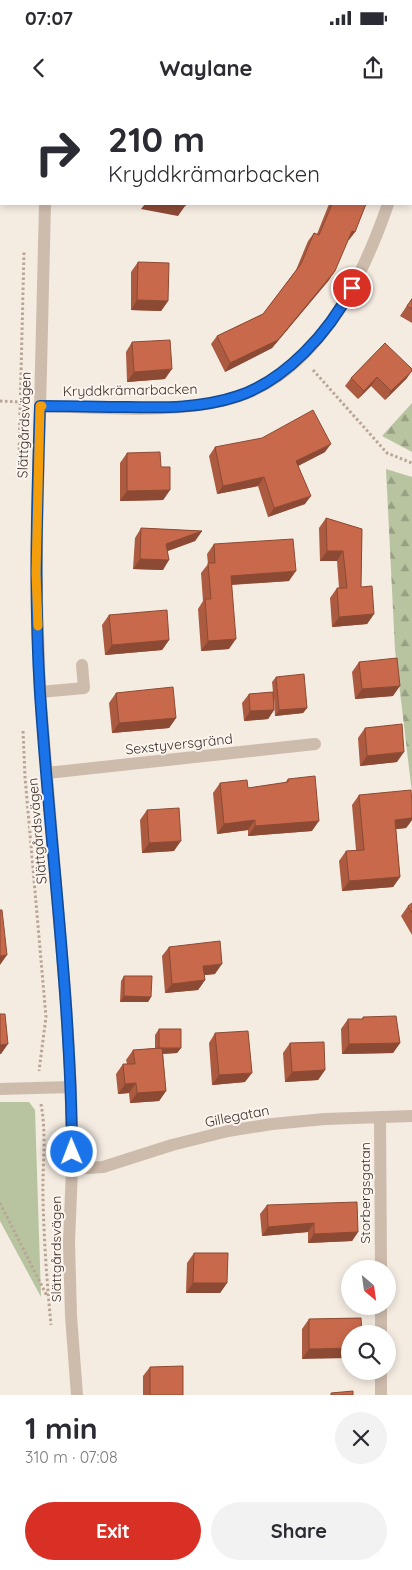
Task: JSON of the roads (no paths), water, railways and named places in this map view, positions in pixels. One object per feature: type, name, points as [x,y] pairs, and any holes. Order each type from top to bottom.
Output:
[{"type":"street","name":"Slättgårdsvägen","points":[[45,205],[36,573],[40,692],[66,1004],[71,1087],[71,1316],[77,1395]]},
{"type":"street","name":"Kryddkrämarbacken","points":[[40,406],[182,407],[213,403],[240,396],[258,387],[300,356],[328,325],[347,298],[370,252],[388,205]]},
{"type":"street","points":[[40,692],[84,688],[82,665]]},
{"type":"street","name":"Sexstyversgränd","points":[[47,773],[315,744]]},
{"type":"street","points":[[0,1089],[71,1087]]},
{"type":"street","name":"Gillegatan","points":[[72,1169],[103,1167],[172,1145],[228,1131],[272,1124],[325,1119],[412,1116]]},
{"type":"street","name":"Storbergsgatan","points":[[380,1117],[381,1260]]},
{"type":"street","points":[[381,1380],[381,1395]]}]
